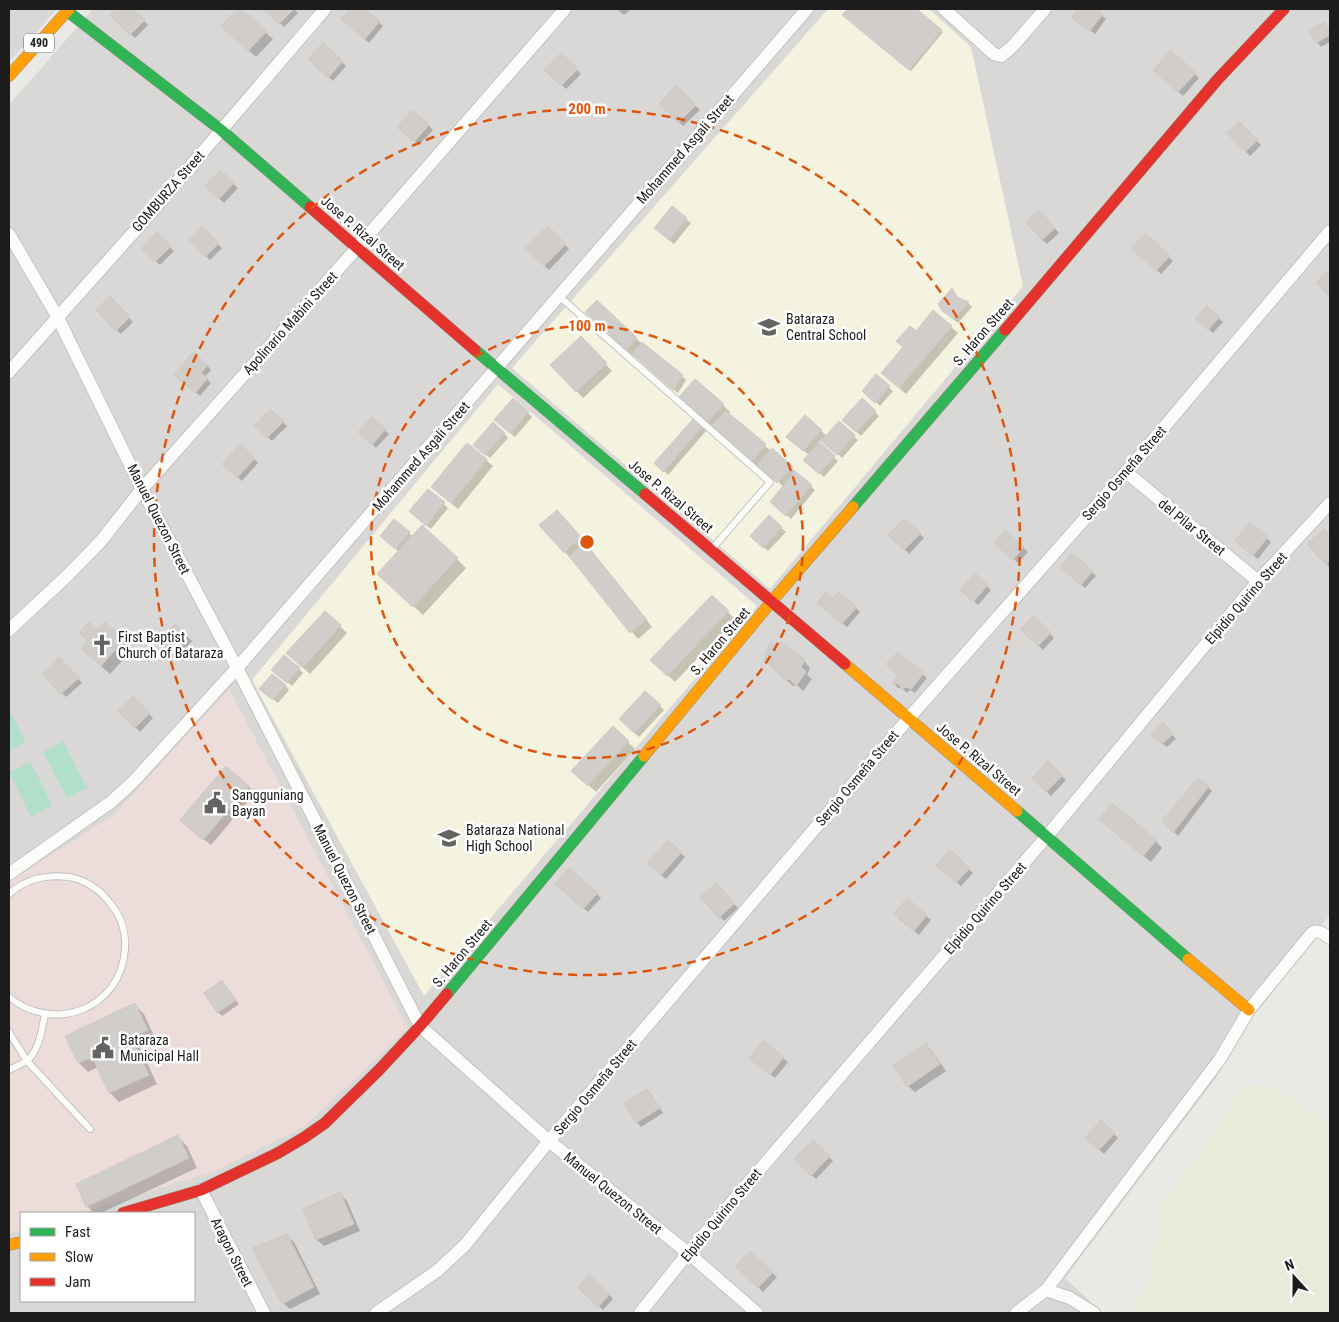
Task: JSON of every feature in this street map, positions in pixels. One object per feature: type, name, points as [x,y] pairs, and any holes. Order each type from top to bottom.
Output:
[{"type":"street","name":"GOMBURZA Street","points":[[9,372],[141,224],[325,9]]},
{"type":"street","name":"Apolinario Mabini Street","points":[[9,630],[102,540],[142,488],[357,248],[564,9]]},
{"type":"street","name":"Mohammed Asgali Street","points":[[10,871],[111,802],[134,782],[237,668],[807,9]]},
{"type":"street","points":[[944,9],[994,54],[1001,56],[1012,47],[1045,9]]},
{"type":"street","name":"S. Haron Street","points":[[126,1212],[201,1190],[278,1153],[325,1123],[379,1070],[420,1026],[772,601],[1218,79],[1284,9]]},
{"type":"street","name":"Jose P. Rizal Street","points":[[68,10],[221,130],[496,368],[772,601],[1249,1010]]},
{"type":"street","name":"490","points":[[9,76],[68,10]]},
{"type":"street","name":"Sergio Osmeña Street","points":[[376,1313],[437,1271],[465,1244],[549,1141],[908,718],[1126,472],[1330,231]]},
{"type":"street","name":"Manuel Quezon Street","points":[[9,234],[57,316],[142,488],[237,668],[420,1026],[549,1141],[688,1253],[757,1313]]},
{"type":"street","name":"del Pilar Street","points":[[1126,472],[1258,581]]},
{"type":"street","name":"Elpidio Quirino Street","points":[[640,1313],[688,1253],[1046,836],[1258,581],[1330,503]]},
{"type":"street","points":[[1016,1313],[1046,1290],[1220,1059],[1249,1010],[1310,934],[1318,931],[1330,938]]},
{"type":"street","name":"Aragon Street","points":[[201,1190],[264,1313]]},
{"type":"street","points":[[1046,1290],[1070,1298],[1094,1313]]},
{"type":"lane","points":[[559,296],[770,482],[712,550]]},
{"type":"lane","points":[[10,871],[20,886]]},
{"type":"lane","points":[[9,894],[20,886],[47,876],[73,878],[85,882],[96,888],[113,906],[124,930],[125,942],[123,961],[117,979],[110,989],[90,1006],[66,1014],[46,1014],[28,1010],[9,997]]},
{"type":"lane","points":[[9,1070],[26,1061],[33,1054],[46,1014]]},
{"type":"lane","points":[[9,1032],[26,1061],[90,1129]]},
{"type":"shaded area","points":[[9,9],[57,9],[9,62]]},
{"type":"shaded area","points":[[93,9],[1330,9],[1330,915],[1243,1023],[1216,1078],[1065,1278],[1091,1302],[1080,1313],[9,1313],[9,105]]},
{"type":"shaded area","name":"Bataraza Central School","points":[[828,9],[929,9],[971,47],[1023,286],[770,589],[512,368]]},
{"type":"shaded area","name":"Bataraza National High School","points":[[498,384],[757,606],[424,996],[252,680]]},
{"type":"shaded area","points":[[229,689],[408,1028],[305,1126],[220,1169],[84,1212],[20,1212],[20,1230],[9,1233],[9,882],[114,815]]},
{"type":"shaded area","points":[[1248,1086],[1262,1086],[1286,1095],[1298,1101],[1322,1120],[1330,1122],[1330,1313],[1141,1313],[1135,1304],[1150,1282],[1157,1216],[1162,1203],[1169,1191],[1201,1151],[1237,1093]]},
{"type":"green space","points":[[9,709],[26,742],[9,750]]},
{"type":"green space","points":[[63,741],[87,788],[67,798],[43,752]]},
{"type":"green space","points":[[31,762],[52,806],[31,817],[9,772]]},
{"type":"building","points":[[116,9],[134,9],[145,20],[130,35],[110,15]]},
{"type":"building","points":[[237,9],[242,9],[267,31],[248,51],[221,26]]},
{"type":"building","points":[[263,9],[294,9],[279,24]]},
{"type":"building","points":[[350,9],[365,9],[380,21],[365,39],[341,19]]},
{"type":"building","points":[[848,9],[917,9],[942,30],[909,70],[842,15]]},
{"type":"building","points":[[1077,9],[1096,9],[1103,14],[1090,31],[1071,17]]},
{"type":"building","points":[[1324,22],[1330,35],[1316,43],[1309,31]]},
{"type":"building","points":[[323,43],[343,61],[328,78],[308,59]]},
{"type":"building","points":[[1171,50],[1196,73],[1178,92],[1153,70]]},
{"type":"building","points":[[561,53],[578,69],[561,86],[544,70]]},
{"type":"building","points":[[676,85],[696,105],[678,123],[659,104]]},
{"type":"building","points":[[413,110],[429,125],[414,142],[397,127]]},
{"type":"building","points":[[1239,121],[1258,140],[1245,152],[1227,133]]},
{"type":"building","points":[[220,170],[234,183],[219,199],[205,186]]},
{"type":"building","points":[[672,206],[687,218],[669,240],[654,228]]},
{"type":"building","points":[[1039,210],[1055,228],[1042,240],[1025,222]]},
{"type":"building","points":[[202,226],[219,243],[205,257],[188,240]]},
{"type":"building","points":[[548,226],[566,244],[544,266],[525,248]]},
{"type":"building","points":[[157,232],[171,246],[155,262],[141,249]]},
{"type":"building","points":[[1146,233],[1170,256],[1156,271],[1131,248]]},
{"type":"building","points":[[1327,271],[1330,274],[1330,297],[1316,283]]},
{"type":"building","points":[[952,288],[957,297],[969,302],[954,319],[942,311],[938,304]]},
{"type":"building","points":[[110,296],[130,317],[116,331],[96,310]]},
{"type":"building","points":[[597,300],[637,338],[626,350],[585,312]]},
{"type":"building","points":[[1207,306],[1220,317],[1208,330],[1195,318]]},
{"type":"building","points":[[933,310],[952,326],[899,388],[881,373],[903,347],[896,341],[910,326],[916,331]]},
{"type":"building","points":[[581,336],[607,363],[576,392],[550,365]]},
{"type":"building","points":[[642,342],[683,375],[673,390],[632,354]]},
{"type":"building","points":[[193,352],[208,365],[201,373],[208,378],[195,393],[174,375]]},
{"type":"building","points":[[876,374],[890,386],[875,403],[862,391]]},
{"type":"building","points":[[695,379],[724,404],[707,423],[678,398]]},
{"type":"building","points":[[513,398],[529,412],[510,433],[494,420]]},
{"type":"building","points":[[862,398],[876,411],[856,432],[842,420]]},
{"type":"building","points":[[270,409],[284,421],[267,438],[254,426]]},
{"type":"building","points":[[726,411],[766,444],[752,462],[711,426]]},
{"type":"building","points":[[805,415],[822,430],[803,451],[786,437]]},
{"type":"building","points":[[372,417],[386,429],[372,445],[358,432]]},
{"type":"building","points":[[694,418],[703,426],[663,472],[654,463]]},
{"type":"building","points":[[839,421],[855,435],[837,455],[821,441]]},
{"type":"building","points":[[493,422],[505,433],[485,455],[473,445]]},
{"type":"building","points":[[820,442],[835,456],[819,474],[803,460]]},
{"type":"building","points":[[467,443],[487,459],[451,503],[431,487]]},
{"type":"building","points":[[240,444],[255,458],[237,478],[222,464]]},
{"type":"building","points":[[772,448],[793,467],[777,483],[757,464]]},
{"type":"building","points":[[795,471],[812,485],[786,516],[770,502]]},
{"type":"building","points":[[428,489],[445,502],[426,526],[409,511]]},
{"type":"building","points":[[557,510],[581,537],[564,553],[539,525]]},
{"type":"building","points":[[769,515],[782,527],[763,548],[750,536]]},
{"type":"building","points":[[394,519],[410,532],[395,549],[380,536]]},
{"type":"building","points":[[904,519],[921,533],[904,550],[888,535]]},
{"type":"building","points":[[1250,523],[1268,537],[1253,556],[1235,541]]},
{"type":"building","points":[[422,525],[458,558],[413,607],[377,574]]},
{"type":"building","points":[[1324,529],[1330,536],[1330,560],[1326,565],[1307,544]]},
{"type":"building","points":[[1005,530],[1024,547],[1013,560],[994,543]]},
{"type":"building","points":[[585,543],[647,620],[630,633],[569,556]]},
{"type":"building","points":[[1072,553],[1093,571],[1081,585],[1060,567]]},
{"type":"building","points":[[975,573],[988,585],[973,602],[960,590]]},
{"type":"building","points":[[826,592],[833,598],[839,592],[857,607],[842,624],[817,603]]},
{"type":"building","points":[[712,595],[729,611],[667,676],[650,660]]},
{"type":"building","points":[[325,611],[341,625],[303,668],[286,653]]},
{"type":"building","points":[[1034,616],[1051,633],[1038,646],[1020,629]]},
{"type":"building","name":"First Baptist Church of Bataraza","points":[[89,622],[98,630],[105,622],[125,639],[101,666],[81,649],[88,640],[79,633]]},
{"type":"building","points":[[175,624],[188,636],[170,656],[157,644]]},
{"type":"building","points":[[780,641],[805,660],[801,667],[806,672],[796,686],[789,679],[785,680],[764,660],[770,642],[776,645]]},
{"type":"building","points":[[898,652],[924,673],[911,689],[906,687],[901,689],[899,684],[893,684],[897,675],[886,664]]},
{"type":"building","points":[[284,655],[300,668],[287,683],[271,670]]},
{"type":"building","points":[[59,657],[79,678],[61,694],[42,674]]},
{"type":"building","points":[[272,674],[286,685],[273,700],[259,689]]},
{"type":"building","points":[[645,691],[661,705],[634,733],[619,719]]},
{"type":"building","points":[[133,696],[150,713],[135,728],[118,711]]},
{"type":"building","points":[[1163,722],[1173,734],[1162,744],[1150,735]]},
{"type":"building","points":[[613,726],[629,741],[588,786],[571,771]]},
{"type":"building","points":[[1048,761],[1063,775],[1046,792],[1032,778]]},
{"type":"building","name":"Sangguniang Bayan","points":[[226,766],[249,786],[203,840],[180,820]]},
{"type":"building","points":[[1198,778],[1209,786],[1173,833],[1162,821]]},
{"type":"building","points":[[1112,803],[1157,840],[1143,856],[1099,819]]},
{"type":"building","points":[[668,840],[682,852],[661,875],[647,863]]},
{"type":"building","points":[[950,849],[970,868],[956,883],[936,865]]},
{"type":"building","points":[[569,868],[598,893],[583,909],[555,884]]},
{"type":"building","points":[[716,883],[735,903],[719,918],[700,897]]},
{"type":"building","points":[[907,898],[927,915],[914,931],[894,914]]},
{"type":"building","points":[[222,980],[236,1000],[217,1013],[204,993]]},
{"type":"building","name":"Bataraza Municipal Hall","points":[[135,1003],[148,1030],[131,1038],[149,1075],[109,1093],[92,1057],[78,1063],[65,1036]]},
{"type":"building","points":[[763,1040],[784,1057],[770,1075],[749,1058]]},
{"type":"building","points":[[926,1043],[940,1064],[907,1087],[893,1065]]},
{"type":"building","points":[[647,1089],[660,1108],[636,1123],[624,1103]]},
{"type":"building","points":[[1101,1120],[1115,1133],[1099,1150],[1085,1138]]},
{"type":"building","points":[[178,1135],[189,1158],[86,1207],[76,1184]]},
{"type":"building","points":[[813,1140],[830,1156],[811,1176],[794,1159]]},
{"type":"building","points":[[340,1192],[354,1224],[316,1240],[303,1209]]},
{"type":"building","points":[[287,1234],[314,1287],[282,1304],[252,1248]]},
{"type":"building","points":[[750,1251],[773,1272],[758,1288],[735,1267]]},
{"type":"building","points":[[589,1275],[610,1294],[598,1307],[578,1288]]},
{"type":"traffic: fast","points":[[67,11],[221,130],[310,207]]},
{"type":"traffic: fast","points":[[853,507],[1005,330]]},
{"type":"traffic: fast","points":[[475,350],[645,494]]},
{"type":"traffic: fast","points":[[447,994],[644,756]]},
{"type":"traffic: fast","points":[[1017,811],[1188,959]]},
{"type":"traffic: slow","points":[[9,76],[69,9]]},
{"type":"traffic: slow","points":[[644,756],[772,601],[853,507]]},
{"type":"traffic: slow","points":[[845,664],[1017,811]]},
{"type":"traffic: slow","points":[[1188,959],[1249,1010]]},
{"type":"traffic: slow","points":[[9,1245],[20,1242]]},
{"type":"traffic: jam","points":[[1005,330],[1218,79],[1284,9]]},
{"type":"traffic: jam","points":[[310,207],[475,350]]},
{"type":"traffic: jam","points":[[645,494],[845,664]]},
{"type":"traffic: jam","points":[[126,1212],[201,1190],[278,1153],[305,1137],[325,1123],[379,1070],[447,994]]},
{"type":"place","name":"Bataraza Central School","points":[[769,327]]},
{"type":"place","name":"First Baptist Church of Bataraza","points":[[102,645]]},
{"type":"place","name":"Sangguniang Bayan","points":[[215,803]]},
{"type":"place","name":"Bataraza National High School","points":[[449,838]]},
{"type":"place","name":"Bataraza Municipal Hall","points":[[103,1048]]}]
